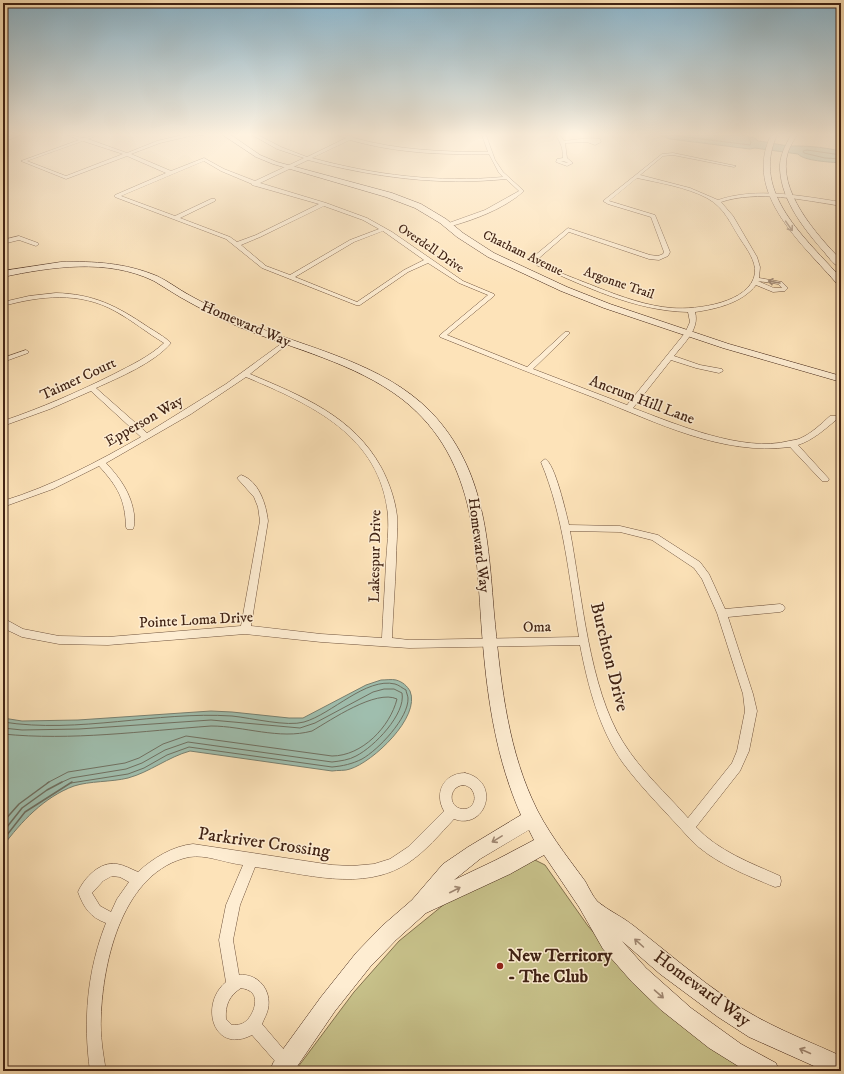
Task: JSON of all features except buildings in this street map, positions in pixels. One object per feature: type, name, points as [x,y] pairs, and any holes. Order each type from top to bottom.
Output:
[{"type":"street","points":[[142,185],[117,196],[219,234],[238,244],[257,263],[290,278],[358,304],[406,271],[428,260]]},
{"type":"street","name":"Overdell Drive","points":[[258,185],[350,213],[383,229],[463,283],[492,295],[442,336]]},
{"type":"street","name":"Chatham Avenue","points":[[349,185],[403,200],[432,214],[473,244],[520,270],[607,306],[688,334],[841,379]]},
{"type":"street","points":[[448,225],[488,212],[500,206],[522,191],[515,185]]},
{"type":"street","name":"Argonne Trail","points":[[625,185],[606,200],[610,203],[653,216],[667,252],[666,256],[659,258],[649,257],[568,230],[535,258],[534,261],[538,264],[630,301],[657,307],[691,310],[722,305],[735,300],[755,281],[758,272],[755,260],[726,210],[717,202],[690,190],[671,185]]},
{"type":"street","points":[[770,185],[779,211],[793,231],[841,283]]},
{"type":"street","points":[[787,185],[792,200],[809,231],[841,265]]},
{"type":"street","points":[[717,202],[774,199],[841,204]]},
{"type":"street","points":[[176,218],[213,200]]},
{"type":"street","points":[[238,244],[258,236],[323,204]]},
{"type":"street","points":[[290,278],[352,241],[383,229]]},
{"type":"street","points":[[3,242],[18,238],[36,244]]},
{"type":"street","name":"Homeward Way","points":[[3,274],[43,267],[70,265],[104,266],[127,269],[154,278],[220,315],[287,342],[338,360],[380,379],[414,404],[434,423],[448,441],[464,469],[476,508],[490,643],[506,748],[531,819],[592,909],[609,940],[622,958],[654,990],[719,1042],[768,1071]]},
{"type":"street","name":"Taimer Court","points":[[3,304],[33,298],[57,296],[78,297],[97,301],[113,308],[168,343],[144,361],[92,388],[40,411],[3,424]]},
{"type":"street","points":[[628,409],[688,334],[693,325],[694,317],[691,310]]},
{"type":"street","points":[[528,370],[567,333]]},
{"type":"street","name":"Ancrum Hill Lane","points":[[442,336],[691,433],[723,442],[766,446],[802,441],[817,432],[834,418]]},
{"type":"street","name":"Epperson Way","points":[[3,504],[37,493],[100,462],[146,437],[246,375],[287,342]]},
{"type":"street","points":[[3,360],[26,352]]},
{"type":"street","points":[[670,357],[698,367],[719,371]]},
{"type":"street","name":"Chatham Avenue","points":[[774,360],[841,372]]},
{"type":"street","name":"Lakespur Drive","points":[[246,375],[310,403],[337,420],[358,440],[377,467],[390,501],[392,516],[387,643]]},
{"type":"street","points":[[92,388],[146,437]]},
{"type":"street","points":[[791,443],[825,479]]},
{"type":"street","points":[[100,462],[119,482],[128,500],[130,527]]},
{"type":"street","name":"Burchton Drive","points":[[545,462],[552,476],[565,528],[585,641],[599,699],[619,748],[647,785],[704,843],[727,858],[774,881]]},
{"type":"street","points":[[240,478],[255,490],[262,503],[264,521],[245,630]]},
{"type":"street","points":[[565,528],[620,529],[637,532],[660,540],[684,554],[697,565],[706,577],[722,613],[748,694],[751,711],[743,751],[736,767],[689,827]]},
{"type":"street","points":[[722,613],[780,608]]},
{"type":"street","name":"Pointe Loma Drive","points":[[3,622],[9,627],[22,633],[59,640],[108,641],[245,630],[387,643],[490,643]]},
{"type":"street","name":"Oma","points":[[490,643],[585,641]]},
{"type":"street","name":"Parkriver Crossing","points":[[98,1071],[94,1051],[92,1014],[96,980],[114,920],[123,901],[138,879],[152,867],[166,858],[190,850],[329,871],[361,873],[386,868],[409,855],[429,838],[453,810]]},
{"type":"street","points":[[253,1025],[283,1067],[328,1004],[364,960],[389,933],[419,907],[450,871],[474,853],[531,819]]},
{"type":"street","points":[[419,907],[503,867],[547,843]]},
{"type":"street","points":[[234,984],[226,940],[233,905],[251,860]]},
{"type":"street","points":[[114,920],[97,913],[89,905],[85,892],[92,881],[103,873],[116,869],[138,879]]},
{"type":"street","name":"Homeward Way","points":[[592,909],[626,931],[667,967],[725,1010],[757,1029],[841,1067]]},
{"type":"street","points":[[247,981],[253,984],[258,988],[262,1002],[261,1010],[253,1025],[246,1031],[238,1033],[225,1029],[220,1022],[218,1014],[219,1006],[224,993],[234,984],[247,981]]},
{"type":"shaded area","name":"New Territory - The Club","points":[[531,858],[545,865],[588,926],[644,991],[671,1016],[745,1071],[295,1071],[354,992],[399,941],[447,902]]},
{"type":"water","points":[[381,680],[396,680],[403,683],[410,691],[412,702],[402,725],[393,737],[371,758],[360,765],[346,770],[332,771],[190,751],[128,778],[80,784],[63,791],[43,803],[25,819],[3,846],[3,718],[22,721],[78,720],[211,711],[303,718],[366,685]]},
{"type":"place","name":"New Territory - The Club","points":[[500,966]]}]
